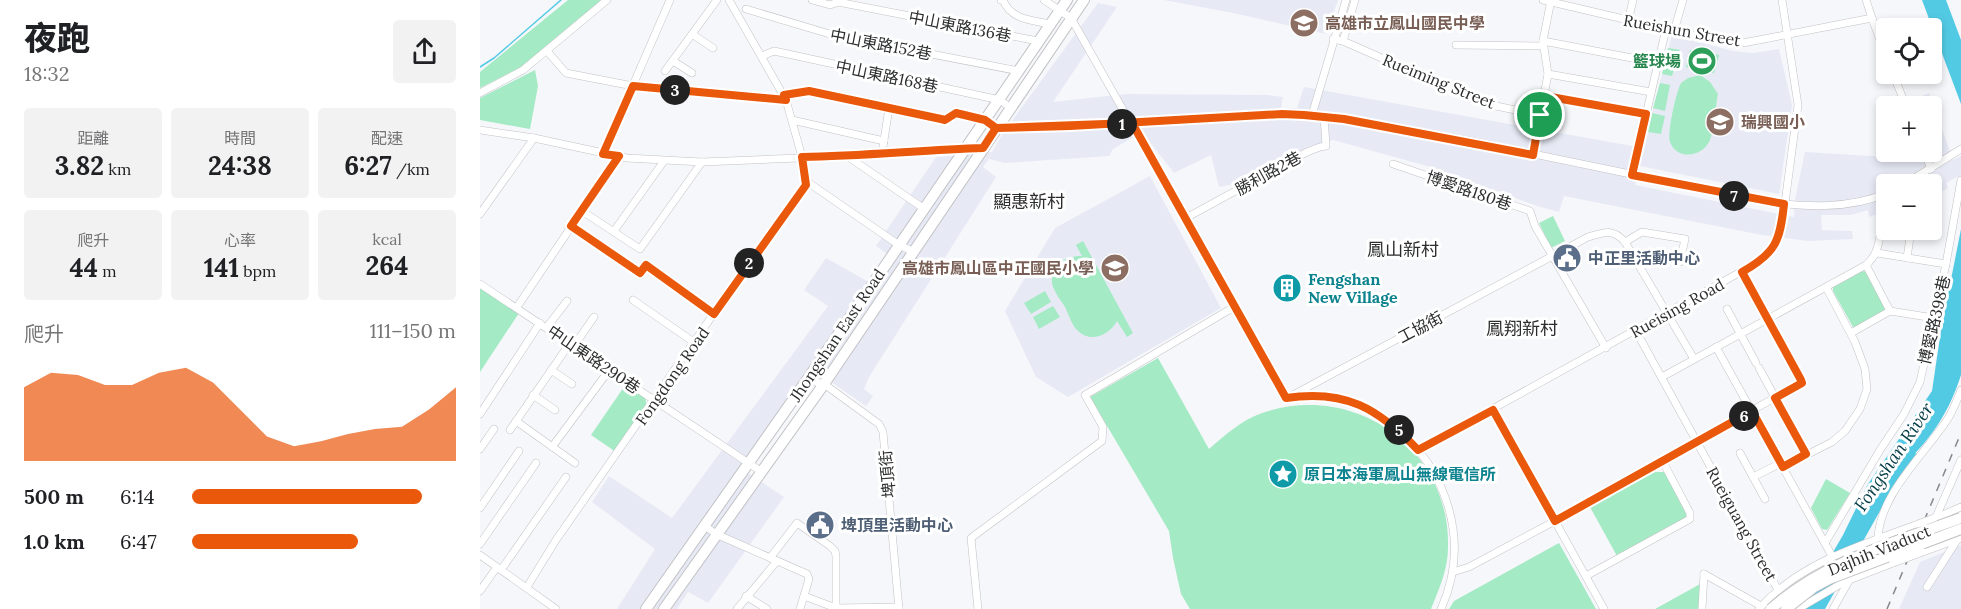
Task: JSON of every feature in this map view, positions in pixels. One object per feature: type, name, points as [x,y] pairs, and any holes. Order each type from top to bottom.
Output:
[{"type":"main road","name":"Jhongshan East Road","points":[[646,609],[807,380],[1066,0]]},
{"type":"main road","name":"Jhongshan East Road","points":[[664,609],[824,384],[1084,0]]},
{"type":"main road","name":"Dajhih Viaduct","points":[[1764,608],[1841,563],[1961,518]]},
{"type":"main road","name":"Dajhih Viaduct","points":[[1786,609],[1814,587],[1829,579],[1961,529]]},
{"type":"street","points":[[480,93],[523,70],[607,0]]},
{"type":"street","points":[[603,154],[670,0]]},
{"type":"street","points":[[665,71],[717,0]]},
{"type":"street","points":[[729,0],[785,98],[802,157],[806,181],[899,245],[914,252]]},
{"type":"street","points":[[742,21],[749,0]]},
{"type":"street","name":"中山東路136巷","points":[[812,0],[830,5],[838,2],[1038,41]]},
{"type":"street","points":[[1001,0],[1009,11],[1021,18],[1050,24]]},
{"type":"street","points":[[1044,0],[1071,18],[1286,398],[1310,395],[1350,400],[1384,419],[1404,434],[1437,477],[1448,505],[1454,541],[1451,580],[1441,609]]},
{"type":"street","points":[[1311,115],[1346,0]]},
{"type":"street","points":[[1343,41],[1355,0]]},
{"type":"street","points":[[1628,21],[1633,0]]},
{"type":"street","points":[[1674,31],[1683,0]]},
{"type":"street","name":"Rueising Road","points":[[1418,450],[1742,272],[1774,248],[1780,233],[1798,105],[1782,0]]},
{"type":"street","points":[[1866,0],[1876,29]]},
{"type":"street","points":[[1533,155],[1548,74],[1543,43],[1548,1]]},
{"type":"street","name":"Rueishun Street","points":[[1548,1],[1674,31],[1743,43],[1872,18]]},
{"type":"street","name":"中山東路152巷","points":[[746,9],[833,35],[1019,71]]},
{"type":"street","points":[[1632,175],[1666,29]]},
{"type":"street","points":[[692,34],[713,48]]},
{"type":"street","name":"Rueiming Street","points":[[1333,39],[1374,54],[1486,104],[1540,115]]},
{"type":"street","points":[[1456,45],[1543,43],[1658,63]]},
{"type":"street","points":[[547,51],[566,73],[633,86],[785,98],[809,91],[945,120],[956,113],[985,120],[996,128],[1282,114],[1324,116],[1471,141],[1784,204],[1832,206],[1876,196]]},
{"type":"street","name":"中山東路168巷","points":[[762,56],[774,51],[1000,100],[1011,108]]},
{"type":"street","points":[[673,61],[692,73]]},
{"type":"street","points":[[1548,74],[1651,92]]},
{"type":"street","points":[[1545,96],[1646,114]]},
{"type":"street","points":[[882,153],[889,108]]},
{"type":"street","name":"勝利路2巷","points":[[1184,219],[1307,152],[1326,146],[1324,116]]},
{"type":"street","points":[[792,120],[884,141]]},
{"type":"street","points":[[480,130],[534,138],[603,154],[664,161],[702,162],[983,148]]},
{"type":"street","points":[[480,214],[534,138]]},
{"type":"street","points":[[1923,174],[1961,149]]},
{"type":"street","points":[[517,307],[619,156]]},
{"type":"street","points":[[847,156],[923,208]]},
{"type":"street","points":[[614,231],[664,161]]},
{"type":"street","points":[[582,211],[640,249],[702,162]]},
{"type":"street","points":[[1929,162],[1932,169]]},
{"type":"street","name":"博愛路180巷","points":[[1394,164],[1530,211],[1535,226],[1554,256]]},
{"type":"street","name":"博愛路398巷","points":[[1825,543],[1904,414],[1920,382],[1946,264],[1961,180]]},
{"type":"street","name":"Fongdong Road","points":[[526,587],[556,540],[806,185],[806,181]]},
{"type":"street","points":[[571,226],[640,273],[646,265],[714,314]]},
{"type":"street","name":"工協街","points":[[1286,398],[1588,237],[1606,232],[1618,234],[1625,242]]},
{"type":"street","points":[[1680,262],[1685,239],[1642,232],[1625,242],[1694,360]]},
{"type":"street","points":[[1662,377],[1866,265],[1874,259],[1879,240]]},
{"type":"street","points":[[1907,258],[1910,240]]},
{"type":"street","points":[[1877,253],[1946,264]]},
{"type":"street","points":[[1554,256],[1606,348]]},
{"type":"street","points":[[1866,265],[1890,311]]},
{"type":"street","points":[[1452,572],[1469,567],[1555,521],[1802,383],[1742,272]]},
{"type":"street","name":"中山東路290巷","points":[[480,284],[762,472]]},
{"type":"street","points":[[1753,477],[1832,442],[1845,431],[1860,409],[1867,389],[1865,369],[1851,333],[1826,287]]},
{"type":"street","points":[[633,300],[695,343]]},
{"type":"street","points":[[480,414],[544,325],[567,301]]},
{"type":"street","points":[[978,609],[971,538],[1102,441],[1103,427],[1085,395],[1234,307]]},
{"type":"street","points":[[1727,309],[1806,454]]},
{"type":"street","points":[[1851,333],[1890,311],[1934,318]]},
{"type":"street","points":[[510,430],[551,370],[594,317]]},
{"type":"street","name":"Rueiguang Street","points":[[1636,331],[1778,590]]},
{"type":"street","points":[[1716,347],[1834,556]]},
{"type":"street","points":[[552,447],[609,369]]},
{"type":"street","points":[[551,370],[572,384]]},
{"type":"street","name":"埤頂街","points":[[807,380],[824,384],[879,424],[883,432],[899,608]]},
{"type":"street","points":[[1875,540],[1878,527],[1901,481],[1949,418],[1961,390]]},
{"type":"street","points":[[533,395],[555,410]]},
{"type":"street","points":[[1493,410],[1604,609]]},
{"type":"street","points":[[516,421],[575,463]]},
{"type":"street","points":[[480,448],[494,429]]},
{"type":"street","points":[[480,508],[519,451]]},
{"type":"street","points":[[1740,453],[1765,499]]},
{"type":"street","points":[[1935,518],[1961,460]]},
{"type":"street","points":[[1586,576],[1690,519],[1690,513],[1663,462]]},
{"type":"street","points":[[480,544],[536,463]]},
{"type":"street","points":[[480,591],[566,477]]},
{"type":"street","points":[[1702,609],[1704,574],[1764,608],[1778,590],[1804,572],[1834,556],[1961,507]]},
{"type":"street","points":[[737,609],[797,523],[834,551],[836,556],[836,609]]},
{"type":"street","points":[[705,526],[716,534],[807,574],[809,577],[800,609]]},
{"type":"street","points":[[1798,609],[1847,581],[1959,539]]},
{"type":"street","points":[[1927,587],[1959,539]]},
{"type":"street","points":[[480,555],[556,609]]},
{"type":"street","points":[[1833,609],[1847,581]]},
{"type":"street","points":[[804,596],[836,609],[899,608]]},
{"type":"street","points":[[746,597],[767,609]]},
{"type":"shaded area","name":"高雄市立鳳山國民中學","points":[[1164,0],[1338,0],[1326,34]]},
{"type":"shaded area","points":[[1098,3],[1117,7],[1053,102],[1126,94],[1268,95],[1283,97],[1281,108],[1297,108],[1304,87],[1643,148],[1672,35],[1733,51],[1753,53],[1779,49],[1792,105],[1779,194],[1640,166],[1635,185],[1794,217],[1795,199],[1805,152],[1876,156],[1876,162],[1942,162],[1942,129],[1953,160],[1961,156],[1961,175],[1946,183],[1948,188],[1942,191],[1942,174],[1876,174],[1876,215],[1869,217],[1868,210],[1851,215],[1821,215],[1822,230],[1852,231],[1853,239],[1808,241],[1762,235],[1564,196],[1559,212],[1434,168],[1333,140],[1310,146],[1244,182],[1219,187],[1211,155],[1174,173],[1142,132],[1113,149],[1109,156],[1005,163],[989,159],[983,167],[996,177],[869,377],[864,389],[873,396],[866,406],[811,368],[742,469],[784,497],[708,603],[688,592],[677,609],[617,609],[655,549],[592,502],[609,476],[672,518],[828,306],[804,290],[826,258],[867,281],[887,254],[876,246],[936,157],[992,152],[1003,133]]},
{"type":"shaded area","name":"高雄市鳳山區中正國民小學","points":[[1150,176],[1221,308],[1068,397],[1036,377],[1005,311],[1055,228]]},
{"type":"shaded area","points":[[1961,545],[1961,609],[1899,609],[1920,562]]},
{"type":"green space","points":[[568,0],[601,0],[521,67],[480,88],[480,72]]},
{"type":"green space","name":"籃球場","points":[[1668,48],[1680,50],[1672,76],[1662,74]]},
{"type":"green space","name":"籃球場","points":[[1690,50],[1719,55],[1714,73],[1686,67]]},
{"type":"green space","points":[[535,70],[538,86],[530,129],[480,120],[480,98]]},
{"type":"green space","points":[[1700,75],[1710,82],[1718,94],[1713,129],[1707,146],[1696,153],[1684,154],[1673,148],[1670,142],[1673,113],[1681,83],[1688,78]]},
{"type":"green space","points":[[1660,83],[1670,85],[1665,111],[1653,108]]},
{"type":"green space","points":[[1652,113],[1665,116],[1661,134],[1648,132]]},
{"type":"green space","points":[[1553,216],[1565,241],[1551,248],[1539,223]]},
{"type":"green space","points":[[1083,241],[1133,333],[1127,337],[1117,321],[1110,330],[1100,336],[1083,335],[1074,326],[1053,287],[1055,268],[1064,260],[1082,256],[1076,245]]},
{"type":"green space","points":[[1862,271],[1867,272],[1886,308],[1884,312],[1858,327],[1853,327],[1833,291],[1833,286]]},
{"type":"green space","points":[[480,288],[519,313],[480,372]]},
{"type":"green space","points":[[1045,291],[1051,302],[1031,314],[1024,303]]},
{"type":"green space","points":[[1053,306],[1060,317],[1039,329],[1033,317]]},
{"type":"green space","name":"原日本海軍鳳山無線電信所","points":[[1158,358],[1209,449],[1234,428],[1255,416],[1297,406],[1331,407],[1363,416],[1391,431],[1415,453],[1433,481],[1445,512],[1448,556],[1443,579],[1431,609],[1190,609],[1181,594],[1169,531],[1090,397]]},
{"type":"green space","points":[[626,384],[645,398],[647,405],[616,452],[591,435]]},
{"type":"green space","points":[[1655,472],[1664,472],[1687,513],[1685,519],[1617,556],[1590,507]]},
{"type":"green space","points":[[1826,479],[1850,493],[1827,530],[1822,529],[1811,508]]},
{"type":"green space","points":[[1559,543],[1596,609],[1449,609],[1454,601]]},
{"type":"green space","points":[[1702,583],[1698,609],[1655,609]]},
{"type":"water","points":[[1922,0],[1946,0],[1961,40],[1961,104],[1942,53],[1942,18],[1929,18]]},
{"type":"water","points":[[1961,229],[1961,375],[1951,400],[1933,432],[1908,461],[1825,609],[1800,609],[1843,535],[1868,484],[1932,391],[1941,330]]},
{"type":"waterway","points":[[480,67],[494,58],[561,0]]},
{"type":"waterway","name":"Fongshan River","points":[[1892,486],[1914,458]]},
{"type":"railway","points":[[1887,609],[1961,433]]},
{"type":"place","name":"高雄市立鳳山國民中學","points":[[1304,23]]},
{"type":"place","name":"籃球場","points":[[1702,61]]},
{"type":"place","name":"瑞興國小","points":[[1720,122]]},
{"type":"place","name":"中正里活動中心","points":[[1567,258]]},
{"type":"place","name":"高雄市鳳山區中正國民小學","points":[[1115,268]]},
{"type":"place","name":"Fengshan New Village","points":[[1287,288]]},
{"type":"place","name":"原日本海軍鳳山無線電信所","points":[[1283,474]]},
{"type":"place","name":"埤頂里活動中心","points":[[820,525]]},
{"type":"district","name":"顯惠新村","points":[[1029,202]]},
{"type":"district","name":"鳳山新村","points":[[1403,250]]},
{"type":"district","name":"鳳翔新村","points":[[1522,329]]},
{"type":"route","points":[[1540,115],[1533,155],[1471,141],[1324,116],[1282,114],[1070,126],[1017,129],[996,128],[983,148],[802,157],[806,185],[714,314],[646,265],[640,273],[571,226],[619,156],[603,154],[633,86],[786,100],[784,95],[809,91],[945,120],[956,113],[985,120],[996,128],[1011,129],[1017,129],[1132,123],[1286,398],[1310,395],[1350,400],[1384,419],[1404,434],[1418,450],[1493,410],[1555,521],[1752,411],[1783,467],[1806,454],[1775,398],[1802,383],[1801,380],[1742,272],[1774,248],[1780,233],[1784,204],[1632,175],[1646,114],[1545,96],[1540,115]]}]
